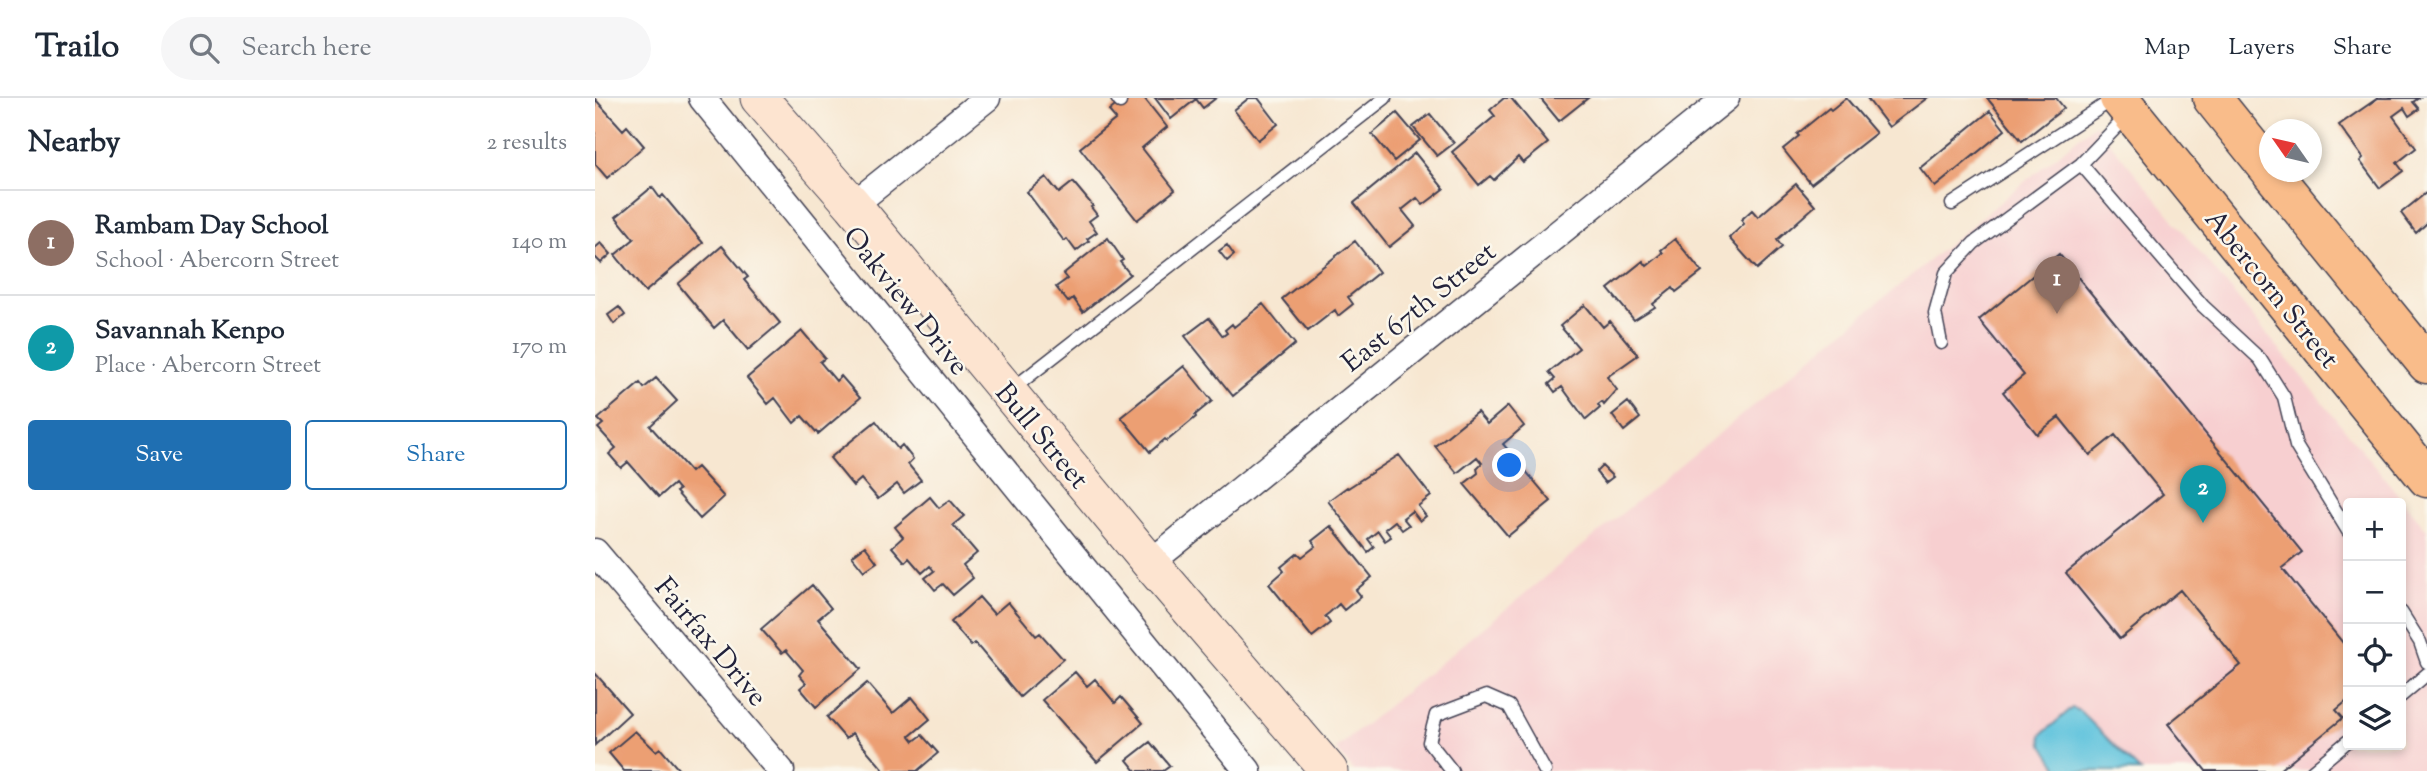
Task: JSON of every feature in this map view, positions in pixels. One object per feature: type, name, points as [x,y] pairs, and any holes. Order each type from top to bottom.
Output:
[{"type":"main road","points":[[2212,98],[2259,156]]},
{"type":"main road","name":"Abercorn Street","points":[[2122,103],[2427,478]]},
{"type":"main road","points":[[2280,182],[2427,364]]},
{"type":"street","name":"Oakview Drive","points":[[702,98],[1248,771]]},
{"type":"street","name":"Bull Street","points":[[759,98],[853,205],[1150,563],[1329,771]]},
{"type":"street","points":[[853,205],[987,98]]},
{"type":"street","name":"East 67th Street","points":[[1150,563],[1726,98]]},
{"type":"street","name":"Fairfax Drive","points":[[595,552],[781,771]]},
{"type":"lane","points":[[1007,392],[1385,98]]},
{"type":"lane","points":[[1941,343],[1935,313],[1946,274],[1974,243],[2081,164],[2122,103]]},
{"type":"lane","points":[[1952,204],[2122,103]]},
{"type":"lane","points":[[2081,164],[2203,306],[2260,359],[2284,397],[2296,446],[2343,523]]},
{"type":"lane","points":[[2406,620],[2420,642],[2427,662]]},
{"type":"lane","points":[[2406,692],[2427,674]]},
{"type":"lane","points":[[1452,771],[1429,742],[1437,715],[1486,696],[1509,706],[1545,771]]},
{"type":"lane","points":[[2312,771],[2343,744]]},
{"type":"shaded area","points":[[2095,124],[2401,498],[2343,498],[2343,750],[2406,750],[2406,504],[2427,530],[2427,771],[1354,771],[1336,749]]},
{"type":"water","points":[[2072,708],[2080,711],[2140,771],[2060,771],[2042,744],[2041,735]]},
{"type":"building","points":[[1125,98],[1144,98],[1167,127],[1142,148],[1175,190],[1137,220],[1080,148],[1116,119],[1109,111]]},
{"type":"building","points":[[1155,98],[1216,98],[1203,108],[1196,99],[1171,119]]},
{"type":"building","points":[[1249,98],[1258,98],[1278,124],[1258,140],[1234,110]]},
{"type":"building","points":[[1504,98],[1511,98],[1548,143],[1523,163],[1518,157],[1494,180],[1490,176],[1479,185],[1452,152],[1495,116],[1490,110]]},
{"type":"building","points":[[1540,98],[1588,98],[1559,121]]},
{"type":"building","points":[[1846,98],[1876,133],[1811,184],[1783,149],[1829,108],[1831,110]]},
{"type":"building","points":[[1867,98],[1927,98],[1889,127]]},
{"type":"building","points":[[1987,98],[2056,98],[2064,108],[2022,141]]},
{"type":"building","points":[[2378,98],[2419,98],[2413,102],[2419,109],[2409,116],[2404,108],[2393,116],[2416,148],[2397,163],[2403,171],[2380,188],[2360,161],[2363,158],[2339,125]]},
{"type":"building","points":[[595,99],[623,130],[627,126],[644,146],[607,178],[595,164]]},
{"type":"building","points":[[1990,111],[2005,130],[1935,187],[1920,168]]},
{"type":"building","points":[[1397,113],[1420,140],[1394,161],[1372,134]]},
{"type":"building","points":[[1430,114],[1454,143],[1437,156],[1413,127]]},
{"type":"building","points":[[1415,153],[1444,189],[1423,205],[1417,198],[1402,210],[1415,226],[1389,247],[1354,203]]},
{"type":"building","points":[[1046,177],[1059,193],[1073,182],[1097,215],[1089,221],[1097,232],[1076,251],[1067,239],[1064,241],[1027,192]]},
{"type":"building","points":[[1796,184],[1815,206],[1777,240],[1782,247],[1757,269],[1729,238],[1744,224],[1741,220],[1752,210],[1758,217]]},
{"type":"building","points":[[652,187],[660,198],[663,195],[703,243],[645,292],[615,255],[634,239],[616,217]]},
{"type":"building","points":[[2427,192],[2427,223],[2416,233],[2401,213]]},
{"type":"building","points":[[1108,238],[1123,260],[1120,262],[1130,274],[1083,312],[1073,298],[1068,302],[1056,287],[1067,279],[1063,274]]},
{"type":"building","points":[[1675,239],[1702,272],[1676,292],[1673,288],[1653,304],[1655,307],[1634,320],[1608,289],[1643,261],[1647,266]]},
{"type":"building","points":[[1355,241],[1379,272],[1348,297],[1353,304],[1338,316],[1335,310],[1308,331],[1282,299]]},
{"type":"building","points":[[601,243],[611,254],[601,263],[595,257],[595,248]]},
{"type":"building","points":[[1227,245],[1234,255],[1227,261],[1219,251]]},
{"type":"building","points":[[722,246],[748,277],[744,280],[780,323],[748,350],[723,320],[714,328],[678,284]]},
{"type":"building","points":[[2059,254],[2302,552],[2282,568],[2343,643],[2343,704],[2336,710],[2343,718],[2278,771],[2206,771],[2168,724],[2241,665],[2180,590],[2120,639],[2066,573],[2163,494],[2115,435],[2090,455],[2059,417],[2037,434],[2003,392],[2024,375],[1979,320]]},
{"type":"building","points":[[1263,304],[1295,344],[1233,396],[1185,336],[1209,318],[1223,336],[1232,324],[1234,327]]},
{"type":"building","points":[[1585,305],[1603,327],[1610,321],[1638,355],[1607,377],[1617,390],[1604,405],[1602,402],[1598,405],[1600,408],[1586,420],[1562,387],[1555,392],[1549,384],[1555,379],[1549,372],[1579,348],[1560,326]]},
{"type":"building","points":[[619,307],[625,315],[614,324],[608,315]]},
{"type":"building","points":[[802,331],[825,358],[820,362],[836,381],[841,376],[860,398],[818,434],[802,416],[794,423],[775,398],[768,404],[747,378]]},
{"type":"building","points":[[1184,366],[1212,401],[1167,441],[1165,439],[1150,452],[1121,417]]},
{"type":"building","points":[[656,378],[677,401],[650,426],[691,472],[697,467],[724,497],[700,519],[676,492],[679,490],[674,484],[659,497],[628,462],[621,468],[609,454],[616,448],[598,428],[603,424],[598,419],[640,383],[644,388]]},
{"type":"building","points":[[1628,402],[1640,418],[1624,431],[1612,415]]},
{"type":"building","points":[[1508,406],[1524,426],[1503,444],[1551,501],[1508,536],[1464,484],[1478,473],[1477,468],[1482,463],[1477,457],[1457,473],[1435,446],[1477,412],[1487,424]]},
{"type":"building","points":[[876,421],[898,449],[902,445],[913,459],[908,464],[921,480],[904,493],[897,484],[878,499],[861,479],[853,486],[830,458]]},
{"type":"building","points":[[1399,455],[1431,496],[1418,506],[1426,516],[1420,521],[1412,511],[1403,518],[1409,525],[1402,530],[1395,521],[1385,529],[1391,537],[1385,541],[1378,531],[1368,539],[1374,547],[1368,552],[1328,501]]},
{"type":"building","points":[[1602,466],[1613,477],[1605,483],[1596,472]]},
{"type":"building","points":[[930,497],[939,508],[950,500],[964,516],[953,525],[977,553],[963,565],[973,578],[953,595],[943,584],[935,590],[925,578],[934,571],[930,566],[922,573],[909,558],[905,562],[892,547],[903,537],[895,527]]},
{"type":"building","points":[[1331,526],[1372,577],[1356,590],[1361,596],[1344,610],[1339,604],[1325,616],[1330,623],[1312,637],[1269,584],[1284,571],[1281,567],[1298,553],[1302,557],[1316,546],[1312,541]]},
{"type":"building","points":[[865,546],[877,562],[864,571],[852,556]]},
{"type":"building","points":[[812,585],[831,608],[818,619],[861,669],[816,707],[800,688],[806,683],[799,675],[803,670],[786,650],[782,653],[761,629]]},
{"type":"building","points":[[979,597],[994,614],[1008,602],[1036,636],[1040,633],[1063,659],[1020,697],[975,643],[971,646],[951,622]]},
{"type":"building","points":[[1075,672],[1087,686],[1095,679],[1115,703],[1121,697],[1143,723],[1097,762],[1042,700]]},
{"type":"building","points":[[595,673],[630,713],[595,745]]},
{"type":"building","points":[[867,683],[893,713],[912,697],[930,719],[910,736],[914,741],[922,735],[938,753],[917,771],[880,771],[883,769],[852,733],[846,739],[827,717]]},
{"type":"building","points":[[635,731],[656,751],[660,748],[680,771],[624,771],[609,753]]},
{"type":"building","points":[[1150,742],[1170,766],[1163,771],[1136,771],[1127,760]]},
{"type":"place","name":"Rambam Day School","points":[[2057,314]]},
{"type":"place","name":"Savannah Kenpo","points":[[2203,523]]}]
